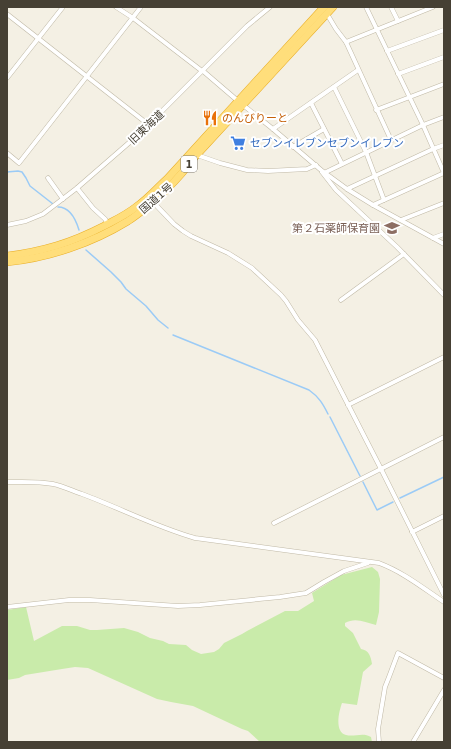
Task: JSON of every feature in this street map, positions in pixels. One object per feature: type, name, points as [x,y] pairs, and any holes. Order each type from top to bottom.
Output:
[{"type":"highway","name":"国道1号","points":[[7,262],[60,245],[85,235],[127,214],[148,198],[194,154],[325,10],[333,7]]},
{"type":"highway","name":"国道1号","points":[[7,256],[26,256],[62,251],[105,233],[127,221],[153,202],[181,175],[194,154]]},
{"type":"street","points":[[7,78],[63,7]]},
{"type":"street","points":[[116,7],[133,18],[203,71],[316,165],[336,190],[404,254],[444,295]]},
{"type":"street","points":[[7,153],[19,163],[141,7]]},
{"type":"street","name":"旧東海道","points":[[7,225],[39,217],[78,188],[148,124],[247,26],[270,7]]},
{"type":"street","points":[[366,7],[410,97],[444,173],[373,205]]},
{"type":"street","points":[[391,7],[398,21]]},
{"type":"street","points":[[346,42],[398,21],[421,9],[433,7]]},
{"type":"street","points":[[325,10],[336,29],[346,42],[391,140]]},
{"type":"street","points":[[7,14],[148,124]]},
{"type":"street","points":[[387,52],[444,30]]},
{"type":"street","points":[[398,74],[444,57]]},
{"type":"street","points":[[274,130],[358,70]]},
{"type":"street","points":[[376,110],[444,84]]},
{"type":"street","points":[[334,87],[366,152],[384,200]]},
{"type":"street","points":[[311,103],[342,164]]},
{"type":"street","points":[[323,172],[423,125],[444,117]]},
{"type":"street","points":[[293,146],[324,129]]},
{"type":"street","points":[[348,189],[444,145]]},
{"type":"street","points":[[194,154],[247,170],[268,171],[307,169],[316,165]]},
{"type":"street","points":[[323,172],[373,205],[444,244]]},
{"type":"street","points":[[48,178],[63,199]]},
{"type":"street","points":[[78,188],[108,224]]},
{"type":"street","points":[[153,202],[183,232],[228,253],[252,268],[281,295],[298,320],[315,340],[444,596]]},
{"type":"street","points":[[401,220],[444,204]]},
{"type":"street","points":[[433,238],[444,234]]},
{"type":"street","points":[[341,300],[404,254]]},
{"type":"street","points":[[348,405],[444,357]]},
{"type":"street","points":[[274,523],[444,437]]},
{"type":"street","points":[[7,482],[40,482],[54,484],[170,530],[195,538],[379,563],[408,578],[444,602]]},
{"type":"street","points":[[412,532],[444,516]]},
{"type":"street","points":[[7,607],[69,600],[178,606],[216,604],[280,597],[306,593],[344,571],[370,562]]},
{"type":"street","points":[[379,742],[378,729],[385,688],[398,653],[444,678]]},
{"type":"street","points":[[413,742],[444,690]]},
{"type":"green space","points":[[372,567],[378,572],[380,579],[379,612],[376,625],[364,621],[353,620],[345,623],[345,626],[353,633],[361,649],[369,654],[372,664],[363,672],[357,705],[342,703],[338,721],[342,733],[346,735],[368,736],[371,737],[372,742],[260,742],[248,731],[193,706],[157,699],[88,668],[75,667],[25,675],[19,678],[7,680],[7,610],[26,607],[34,641],[62,626],[77,626],[90,630],[124,628],[169,644],[186,645],[192,650],[201,654],[214,652],[224,643],[285,611],[298,611],[314,601],[312,593],[341,575]]},
{"type":"waterway","points":[[7,172],[22,172],[30,186],[53,204]]},
{"type":"waterway","points":[[58,207],[66,209],[72,215],[79,230]]},
{"type":"waterway","points":[[86,250],[111,272],[126,289],[168,328]]},
{"type":"waterway","points":[[173,335],[309,390],[320,401],[328,414]]},
{"type":"waterway","points":[[330,417],[360,476]]},
{"type":"waterway","points":[[400,498],[444,477]]},
{"type":"waterway","points":[[363,482],[377,510],[393,502]]},
{"type":"place","name":"のんびりーと","points":[[210,118]]},
{"type":"place","name":"セブンイレブンセブンイレブン","points":[[238,143]]},
{"type":"place","name":"第２石薬師保育園","points":[[392,228]]}]
